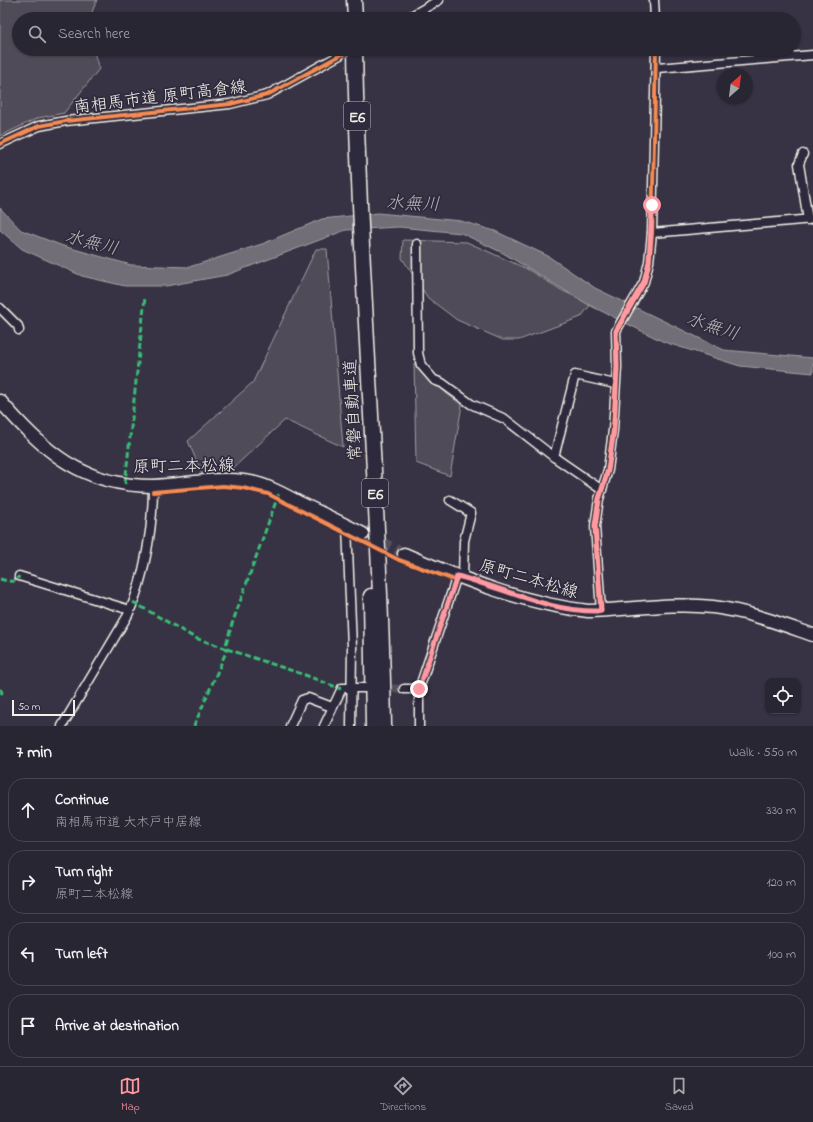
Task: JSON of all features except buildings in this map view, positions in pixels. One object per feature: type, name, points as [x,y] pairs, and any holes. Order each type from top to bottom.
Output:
[{"type":"highway","points":[[354,0],[355,12]]},
{"type":"highway","name":"常磐自動車道","points":[[355,56],[363,259],[383,655],[384,726]]},
{"type":"highway","name":"常磐自動車道","points":[[363,259],[373,726]]},
{"type":"main road","name":"原町二本松線","points":[[0,401],[40,444],[59,458],[81,471],[125,484],[153,486],[228,480],[245,481],[279,492],[363,534]]},
{"type":"main road","name":"原町二本松線","points":[[404,554],[460,576],[541,603],[574,610],[601,611],[696,605],[738,611],[813,635]]},
{"type":"street","points":[[419,12],[440,0]]},
{"type":"street","points":[[654,0],[655,12]]},
{"type":"street","points":[[657,68],[813,55]]},
{"type":"street","name":"南相馬市道 原町高倉線","points":[[0,144],[39,126],[66,120],[230,104],[250,100],[267,95],[338,56]]},
{"type":"street","points":[[601,611],[595,536],[596,516],[611,450],[616,384],[616,331],[637,297],[644,282],[649,262],[652,233],[656,56]]},
{"type":"street","points":[[652,233],[810,220],[798,164],[803,154]]},
{"type":"street","points":[[417,244],[418,353],[421,365],[434,380],[442,383],[472,404],[490,410],[505,419],[554,457],[602,490]]},
{"type":"street","points":[[0,308],[18,326],[19,330]]},
{"type":"street","points":[[554,457],[575,375],[616,384]]},
{"type":"street","points":[[62,726],[130,610],[137,587],[150,529],[153,486]]},
{"type":"street","points":[[419,726],[419,689],[460,576],[464,541],[471,514],[450,500]]},
{"type":"street","points":[[347,526],[352,647],[351,726]]},
{"type":"street","points":[[19,576],[130,610]]},
{"type":"street","points":[[324,726],[342,688],[365,688]]},
{"type":"street","points":[[404,689],[419,689]]},
{"type":"street","points":[[290,726],[302,700],[304,699],[308,698],[332,707]]},
{"type":"shaded area","points":[[0,0],[97,0],[92,12],[12,12],[12,56],[95,56],[99,69],[64,113],[38,118],[0,136]]},
{"type":"shaded area","points":[[0,208],[21,230],[63,246],[131,265],[189,267],[262,244],[322,219],[378,213],[461,221],[495,231],[548,256],[595,288],[724,350],[813,358],[813,373],[740,366],[664,342],[589,305],[503,253],[461,233],[399,227],[346,230],[227,275],[166,286],[125,286],[82,276],[22,249],[0,230]]},
{"type":"shaded area","points":[[403,240],[467,242],[527,269],[563,291],[591,304],[581,317],[519,340],[503,340],[457,320],[428,298],[402,258]]},
{"type":"shaded area","points":[[316,249],[327,249],[343,447],[285,420],[230,471],[202,474],[188,441],[253,382]]},
{"type":"shaded area","points":[[414,363],[447,394],[462,405],[450,476],[416,463]]},
{"type":"tunnel","points":[[363,534],[404,554]]},
{"type":"tunnel","points":[[380,688],[404,689]]},
{"type":"marked path","points":[[125,484],[145,297]]},
{"type":"marked path","points":[[194,726],[226,652],[227,649],[225,648],[232,624],[279,493]]},
{"type":"marked path","points":[[0,579],[13,581],[19,576]]},
{"type":"marked path","points":[[133,602],[195,638],[225,648]]},
{"type":"marked path","points":[[227,649],[305,675],[341,689]]},
{"type":"marked path","points":[[0,689],[2,692],[0,697]]},
{"type":"cycle path","points":[[0,144],[39,126],[66,121],[230,104],[267,95],[339,56]]},
{"type":"cycle path","points":[[601,611],[595,526],[599,499],[608,470],[613,430],[617,367],[616,331],[644,282],[649,262],[652,233],[656,56]]},
{"type":"cycle path","points":[[153,492],[223,486],[243,488],[268,494],[399,560],[452,579]]},
{"type":"route","points":[[419,689],[457,576],[541,603],[574,610],[601,611],[595,526],[599,499],[608,470],[614,430],[617,367],[616,331],[637,297],[644,282],[649,262],[652,233],[652,205]]},
{"type":"water label","name":"水無川","points":[[413,203]]},
{"type":"water label","name":"水無川","points":[[92,242]]},
{"type":"water label","name":"水無川","points":[[713,326]]}]
